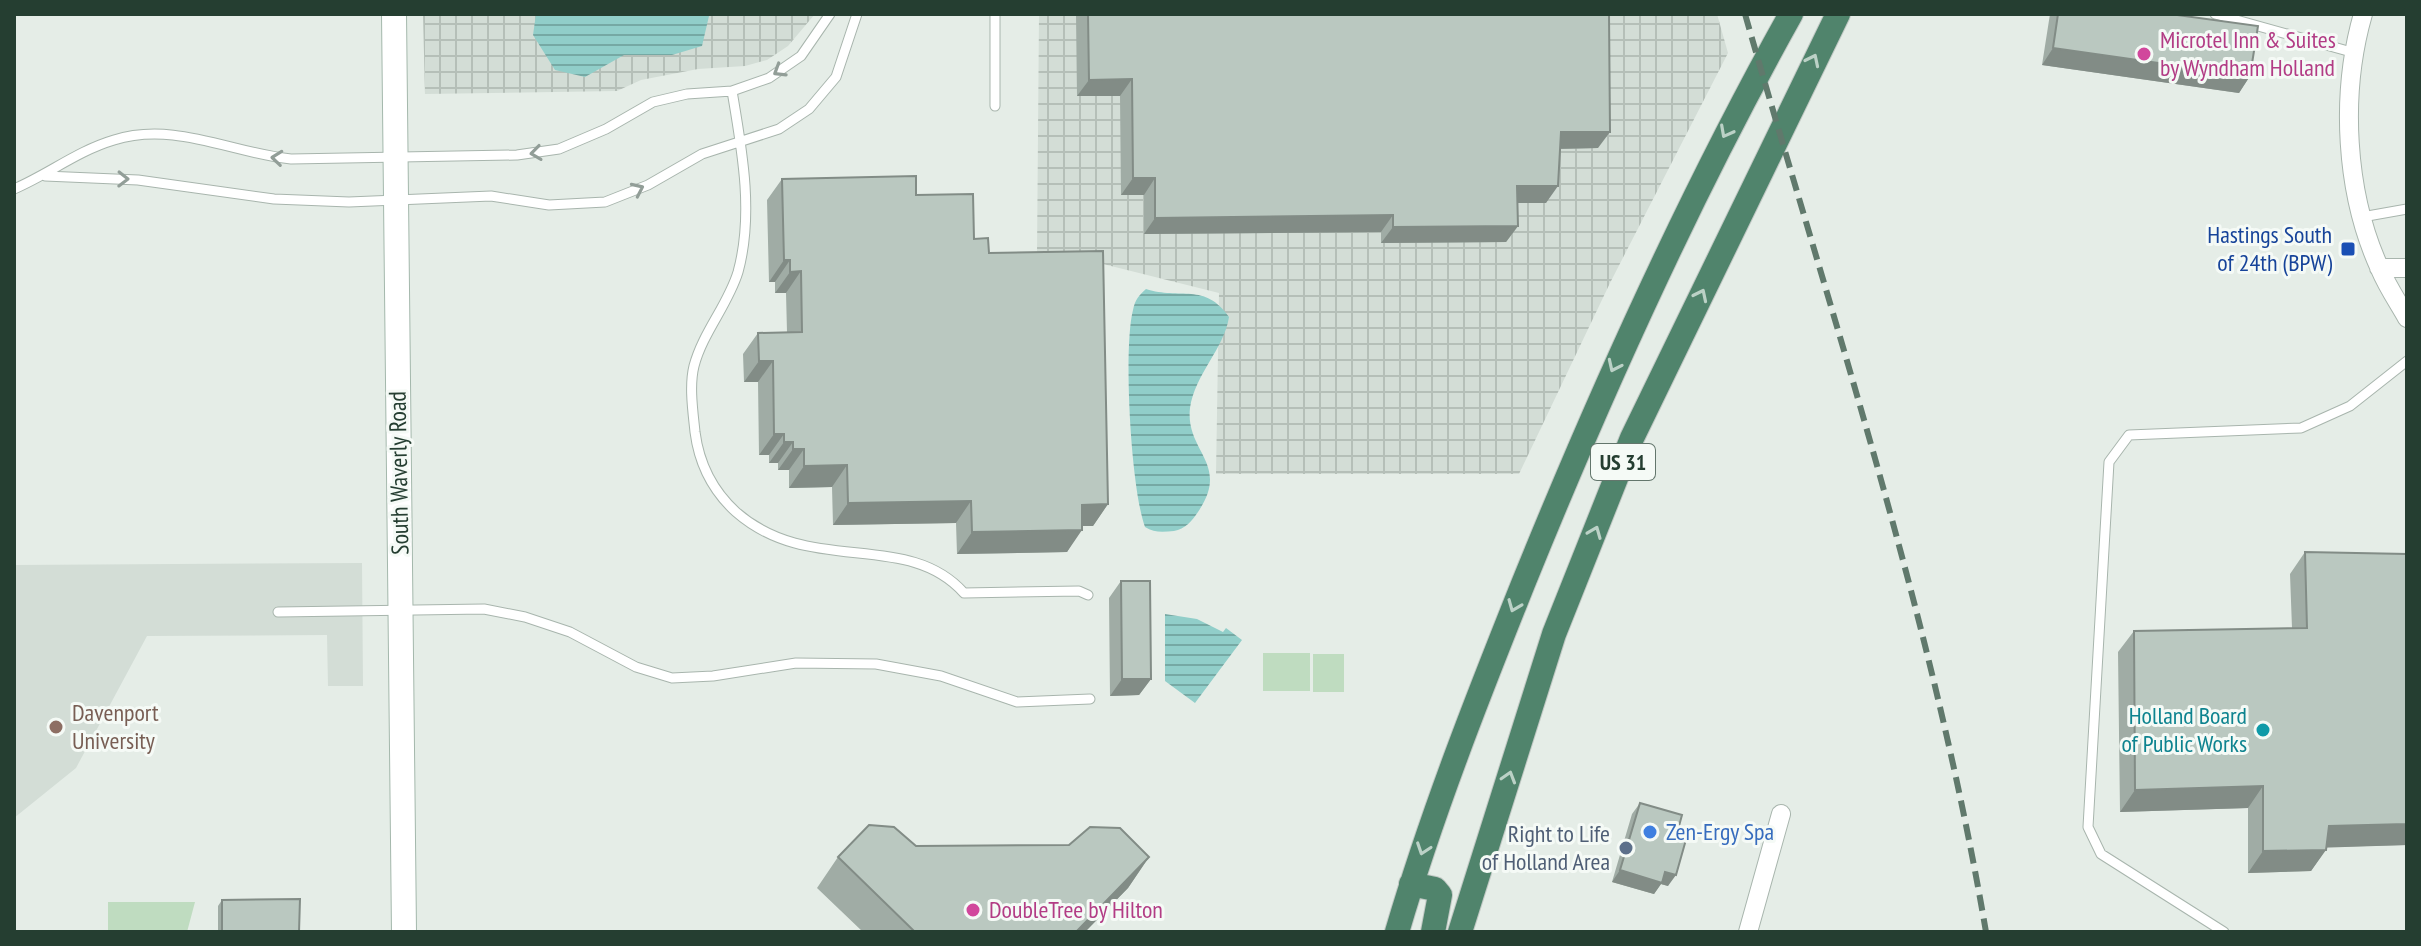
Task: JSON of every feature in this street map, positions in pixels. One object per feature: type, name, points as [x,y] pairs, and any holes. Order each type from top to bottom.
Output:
[{"type":"highway","name":"US 31","points":[[1397,932],[1453,759],[1590,418],[1701,179],[1791,14]]},
{"type":"highway","name":"US 31","points":[[1460,932],[1554,634],[1632,438],[1838,14]]},
{"type":"highway","points":[[1411,884],[1435,889],[1440,895],[1433,932]]},
{"type":"main road","name":"South Waverly Road","points":[[394,14],[404,932]]},
{"type":"street","points":[[2363,14],[2355,53],[2349,135],[2362,217],[2379,268],[2407,318]]},
{"type":"street","points":[[2379,268],[2407,268]]},
{"type":"street","points":[[1748,932],[1781,814]]},
{"type":"lane","points":[[14,189],[45,176],[71,156],[134,134],[175,134],[276,158],[396,159],[517,155],[559,149],[606,129],[653,102],[687,94],[732,91],[769,78],[801,56],[830,14]]},
{"type":"lane","points":[[45,176],[138,180],[274,199],[491,196],[549,205],[596,203],[627,195],[702,154],[791,122],[824,93],[843,61],[857,14]]},
{"type":"lane","points":[[995,14],[995,106]]},
{"type":"lane","points":[[2215,14],[2355,53]]},
{"type":"lane","points":[[732,91],[740,141],[746,225],[733,285],[698,354],[693,381],[696,440],[712,484],[727,503],[767,535],[783,542],[922,563],[948,576],[964,593],[1079,591],[1088,595]]},
{"type":"lane","points":[[2362,217],[2407,209]]},
{"type":"lane","points":[[2224,932],[2101,854],[2088,827],[2109,462],[2129,435],[2301,428],[2350,406],[2407,361]]},
{"type":"lane","points":[[278,612],[467,608],[525,617],[570,632],[636,667],[672,678],[713,676],[796,663],[876,664],[941,676],[1017,702],[1090,699]]},
{"type":"shaded area","points":[[423,14],[815,14],[788,46],[767,60],[745,66],[698,69],[641,80],[617,91],[425,94]]},
{"type":"shaded area","points":[[1039,14],[1717,14],[1728,53],[1610,283],[1519,474],[1216,474],[1219,293],[1063,254],[1037,254]]},
{"type":"shaded area","name":"Davenport University","points":[[362,563],[363,686],[328,686],[327,635],[147,636],[76,768],[14,818],[14,565]]},
{"type":"green space","points":[[1263,653],[1310,653],[1310,691],[1263,691]]},
{"type":"green space","points":[[1313,654],[1344,654],[1344,692],[1313,692]]},
{"type":"green space","points":[[108,902],[195,902],[187,932],[108,932]]},
{"type":"water","points":[[536,14],[709,16],[702,46],[672,55],[624,55],[585,77],[555,70],[533,35]]},
{"type":"water","points":[[1146,289],[1211,299],[1229,317],[1222,340],[1198,384],[1190,408],[1194,436],[1209,469],[1207,495],[1191,521],[1174,531],[1162,532],[1145,527],[1132,452],[1130,329],[1134,306]]},
{"type":"water","points":[[1165,614],[1197,619],[1223,632],[1226,628],[1242,640],[1195,703],[1165,681]]},
{"type":"building","points":[[1088,14],[1609,14],[1610,132],[1561,132],[1558,186],[1517,186],[1518,226],[1393,227],[1393,215],[1155,218],[1155,178],[1133,178],[1132,79],[1089,80]]},
{"type":"building","name":"Microtel Inn & Suites by Wyndham Holland","points":[[2058,14],[2170,14],[2258,26],[2250,76],[2053,48]]},
{"type":"building","points":[[916,176],[916,195],[973,194],[974,239],[988,238],[989,253],[1103,251],[1108,504],[1082,505],[1082,530],[972,532],[971,501],[848,503],[847,465],[804,466],[804,449],[793,449],[793,442],[784,442],[784,434],[774,434],[773,361],[759,361],[758,333],[802,332],[801,271],[790,272],[790,260],[784,260],[782,179]]},
{"type":"building","name":"Holland Board of Public Works","points":[[2305,552],[2407,554],[2407,824],[2329,826],[2326,850],[2263,851],[2263,786],[2135,790],[2134,631],[2307,628]]},
{"type":"building","points":[[1121,581],[1150,581],[1151,679],[1122,679]]},
{"type":"building","points":[[1640,803],[1682,815],[1679,826],[1689,829],[1676,875],[1665,872],[1662,883],[1620,870]]},
{"type":"building","points":[[869,825],[894,827],[916,846],[1069,845],[1090,827],[1120,828],[1149,857],[1076,932],[915,932],[838,857]]},
{"type":"building","points":[[300,899],[299,932],[204,932],[222,931],[222,900]]},
{"type":"railway","points":[[1745,14],[1846,356],[1909,585],[1964,815],[1986,932]]},
{"type":"place","name":"Microtel Inn & Suites by Wyndham Holland","points":[[2144,54]]},
{"type":"place","name":"Hastings South of 24th (BPW)","points":[[2348,249]]},
{"type":"place","name":"Davenport University","points":[[56,727]]},
{"type":"place","name":"Holland Board of Public Works","points":[[2263,730]]},
{"type":"place","name":"Zen-Ergy Spa","points":[[1650,832]]},
{"type":"place","name":"Right to Life of Holland Area","points":[[1626,848]]},
{"type":"place","name":"DoubleTree by Hilton","points":[[973,910]]}]
